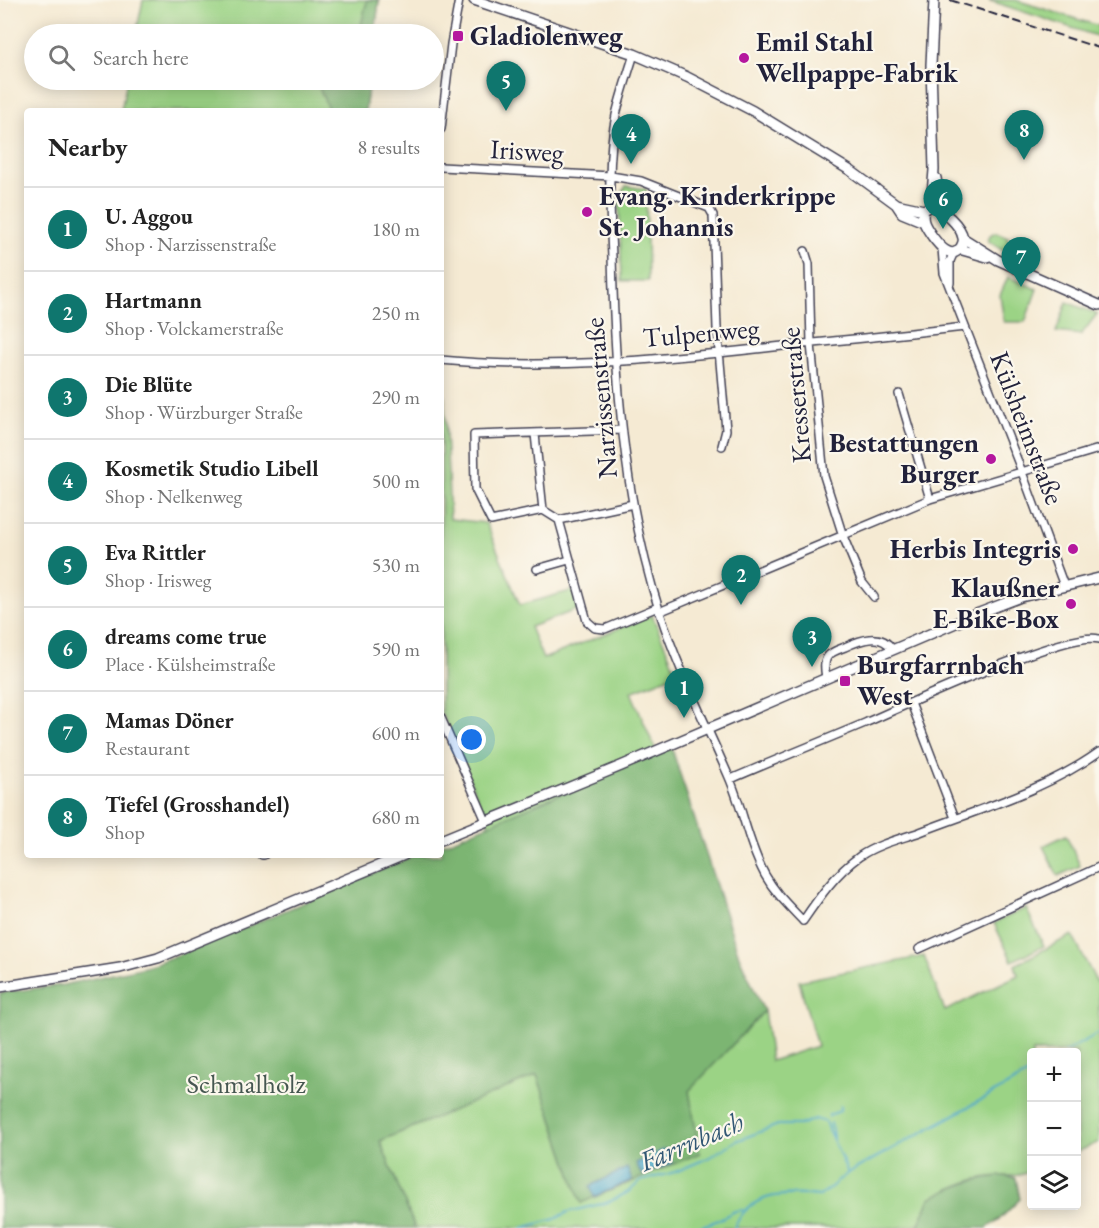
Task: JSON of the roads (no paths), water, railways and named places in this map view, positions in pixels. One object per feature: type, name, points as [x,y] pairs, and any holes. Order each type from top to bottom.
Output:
[{"type":"street","points":[[443,108],[459,0]]},
{"type":"street","points":[[474,0],[634,54],[689,78],[753,111],[852,172],[896,204],[902,213],[924,222]]},
{"type":"street","points":[[934,0],[931,74],[934,170],[932,208],[922,216],[942,248],[948,252],[956,251],[998,260]]},
{"type":"street","name":"Narzissenstraße","points":[[634,54],[616,116],[611,176],[612,274],[617,361],[622,430],[633,504],[644,555],[670,642],[730,779],[754,853],[778,895],[803,921],[825,888],[842,870],[859,857],[876,848],[955,818]]},
{"type":"street","name":"Irisweg","points":[[444,167],[611,176],[641,181],[709,208],[713,215],[719,353]]},
{"type":"street","points":[[896,204],[932,208],[954,223],[963,238],[998,260],[1099,304]]},
{"type":"street","points":[[956,251],[962,245],[963,238]]},
{"type":"street","name":"Külsheimstraße","points":[[942,248],[944,273],[1064,586]]},
{"type":"street","name":"Kresserstraße","points":[[805,251],[809,264],[812,344],[824,476],[843,536],[862,582],[874,597]]},
{"type":"street","name":"Külsheimstraße","points":[[950,286],[950,261],[956,251]]},
{"type":"street","name":"Tulpenweg","points":[[444,360],[493,364],[617,361],[812,344],[965,327]]},
{"type":"street","points":[[719,353],[726,430],[722,446]]},
{"type":"street","points":[[899,394],[930,499]]},
{"type":"street","points":[[622,430],[474,435],[475,489],[491,521],[543,510],[559,519],[633,504]]},
{"type":"street","points":[[535,434],[543,510]]},
{"type":"street","points":[[559,519],[587,621],[595,628],[605,629],[843,536],[930,499],[1099,449]]},
{"type":"street","points":[[537,569],[569,560]]},
{"type":"street","points":[[444,839],[892,649],[1021,597],[1099,578]]},
{"type":"street","points":[[730,779],[1047,648],[1085,638],[1099,639]]},
{"type":"street","points":[[826,678],[825,662],[834,651],[870,639],[884,641],[892,649]]},
{"type":"street","points":[[912,703],[955,818],[1051,781],[1099,752]]},
{"type":"street","points":[[444,725],[486,821]]},
{"type":"street","points":[[0,987],[120,968],[158,958],[397,858]]},
{"type":"street","points":[[919,949],[1099,867]]},
{"type":"water","points":[[665,1149],[672,1163],[642,1175],[636,1163]]},
{"type":"water","points":[[627,1168],[632,1180],[594,1197],[590,1186]]},
{"type":"waterway","name":"Farrnbach","points":[[1072,1048],[1099,1033]]},
{"type":"waterway","name":"Farrnbach","points":[[734,1228],[749,1207],[759,1201],[782,1195],[820,1196],[848,1173],[1027,1075]]},
{"type":"waterway","points":[[829,1117],[840,1111],[840,1106]]},
{"type":"waterway","name":"Farrnbach","points":[[522,1228],[555,1219],[568,1212],[609,1202],[628,1192],[641,1181],[675,1172],[708,1158],[736,1141],[778,1125],[800,1125],[815,1119],[825,1122],[848,1173]]},
{"type":"waterway","name":"Farrnbach","points":[[831,1123],[833,1138]]},
{"type":"waterway","points":[[696,1228],[735,1211],[743,1210]]},
{"type":"railway","points":[[950,0],[1099,48]]},
{"type":"place","name":"Gladiolenweg","points":[[458,36]]},
{"type":"place","name":"Emil Stahl Wellpappe-Fabrik","points":[[744,58]]},
{"type":"place","name":"Eva Rittler","points":[[506,111]]},
{"type":"place","name":"Tiefel (Grosshandel)","points":[[1024,160]]},
{"type":"place","name":"Kosmetik Studio Libell","points":[[631,164]]},
{"type":"place","name":"Evang. Kinderkrippe St. Johannis","points":[[587,212]]},
{"type":"place","name":"dreams come true","points":[[943,229]]},
{"type":"place","name":"Mamas Döner","points":[[1021,287]]},
{"type":"place","name":"Bestattungen Burger","points":[[991,459]]},
{"type":"place","name":"Herbis Integris","points":[[1073,549]]},
{"type":"place","name":"Klaußner E-Bike-Box","points":[[1071,604]]},
{"type":"place","name":"Hartmann","points":[[741,605]]},
{"type":"place","name":"Die Blüte","points":[[812,667]]},
{"type":"place","name":"Burgfarrnbach West","points":[[845,681]]},
{"type":"place","name":"U. Aggou","points":[[684,718]]},
{"type":"park label","name":"Schmalholz","points":[[246,1084]]}]
